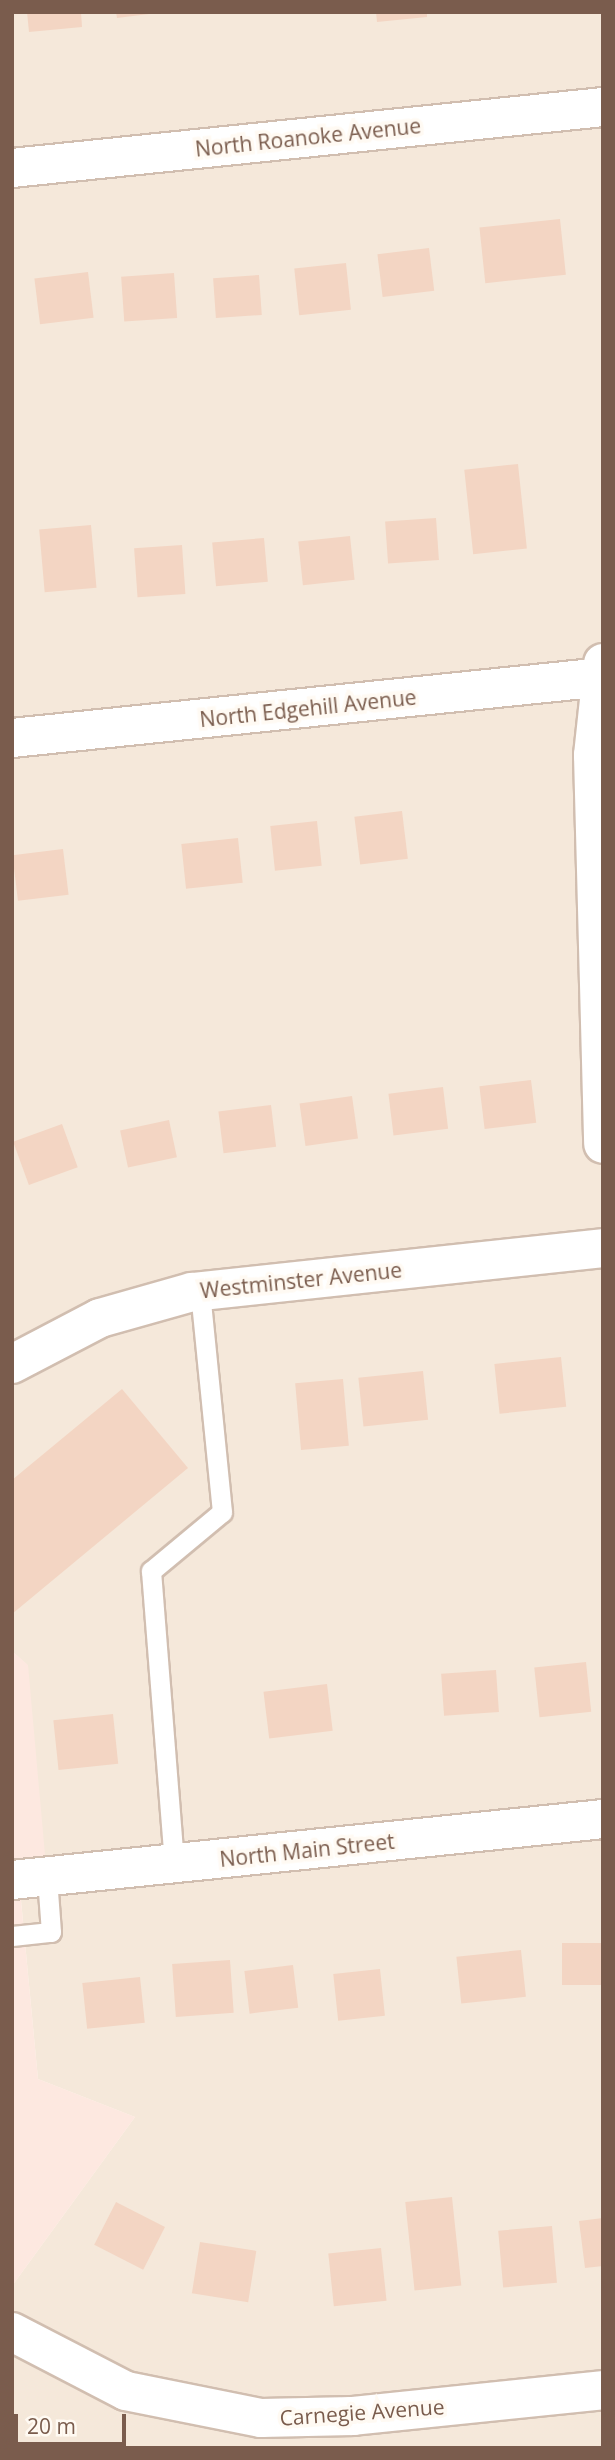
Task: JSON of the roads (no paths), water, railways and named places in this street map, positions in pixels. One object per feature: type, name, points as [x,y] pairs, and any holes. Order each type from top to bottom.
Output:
[{"type":"street","name":"North Roanoke Avenue","points":[[12,168],[603,107]]},
{"type":"street","name":"North Edgehill Avenue","points":[[12,738],[602,673]]},
{"type":"street","points":[[602,673],[593,755],[603,1144]]},
{"type":"street","name":"Westminster Avenue","points":[[12,1364],[100,1318],[200,1291],[603,1248]]},
{"type":"street","name":"North Main Street","points":[[29,1878],[603,1819]]},
{"type":"street","name":"Carnegie Avenue","points":[[12,2332],[126,2391],[249,2417],[353,2416],[603,2390]]},
{"type":"lane","points":[[174,1863],[151,1571],[222,1511],[200,1291]]},
{"type":"lane","points":[[12,1936],[51,1932],[29,1878]]}]
